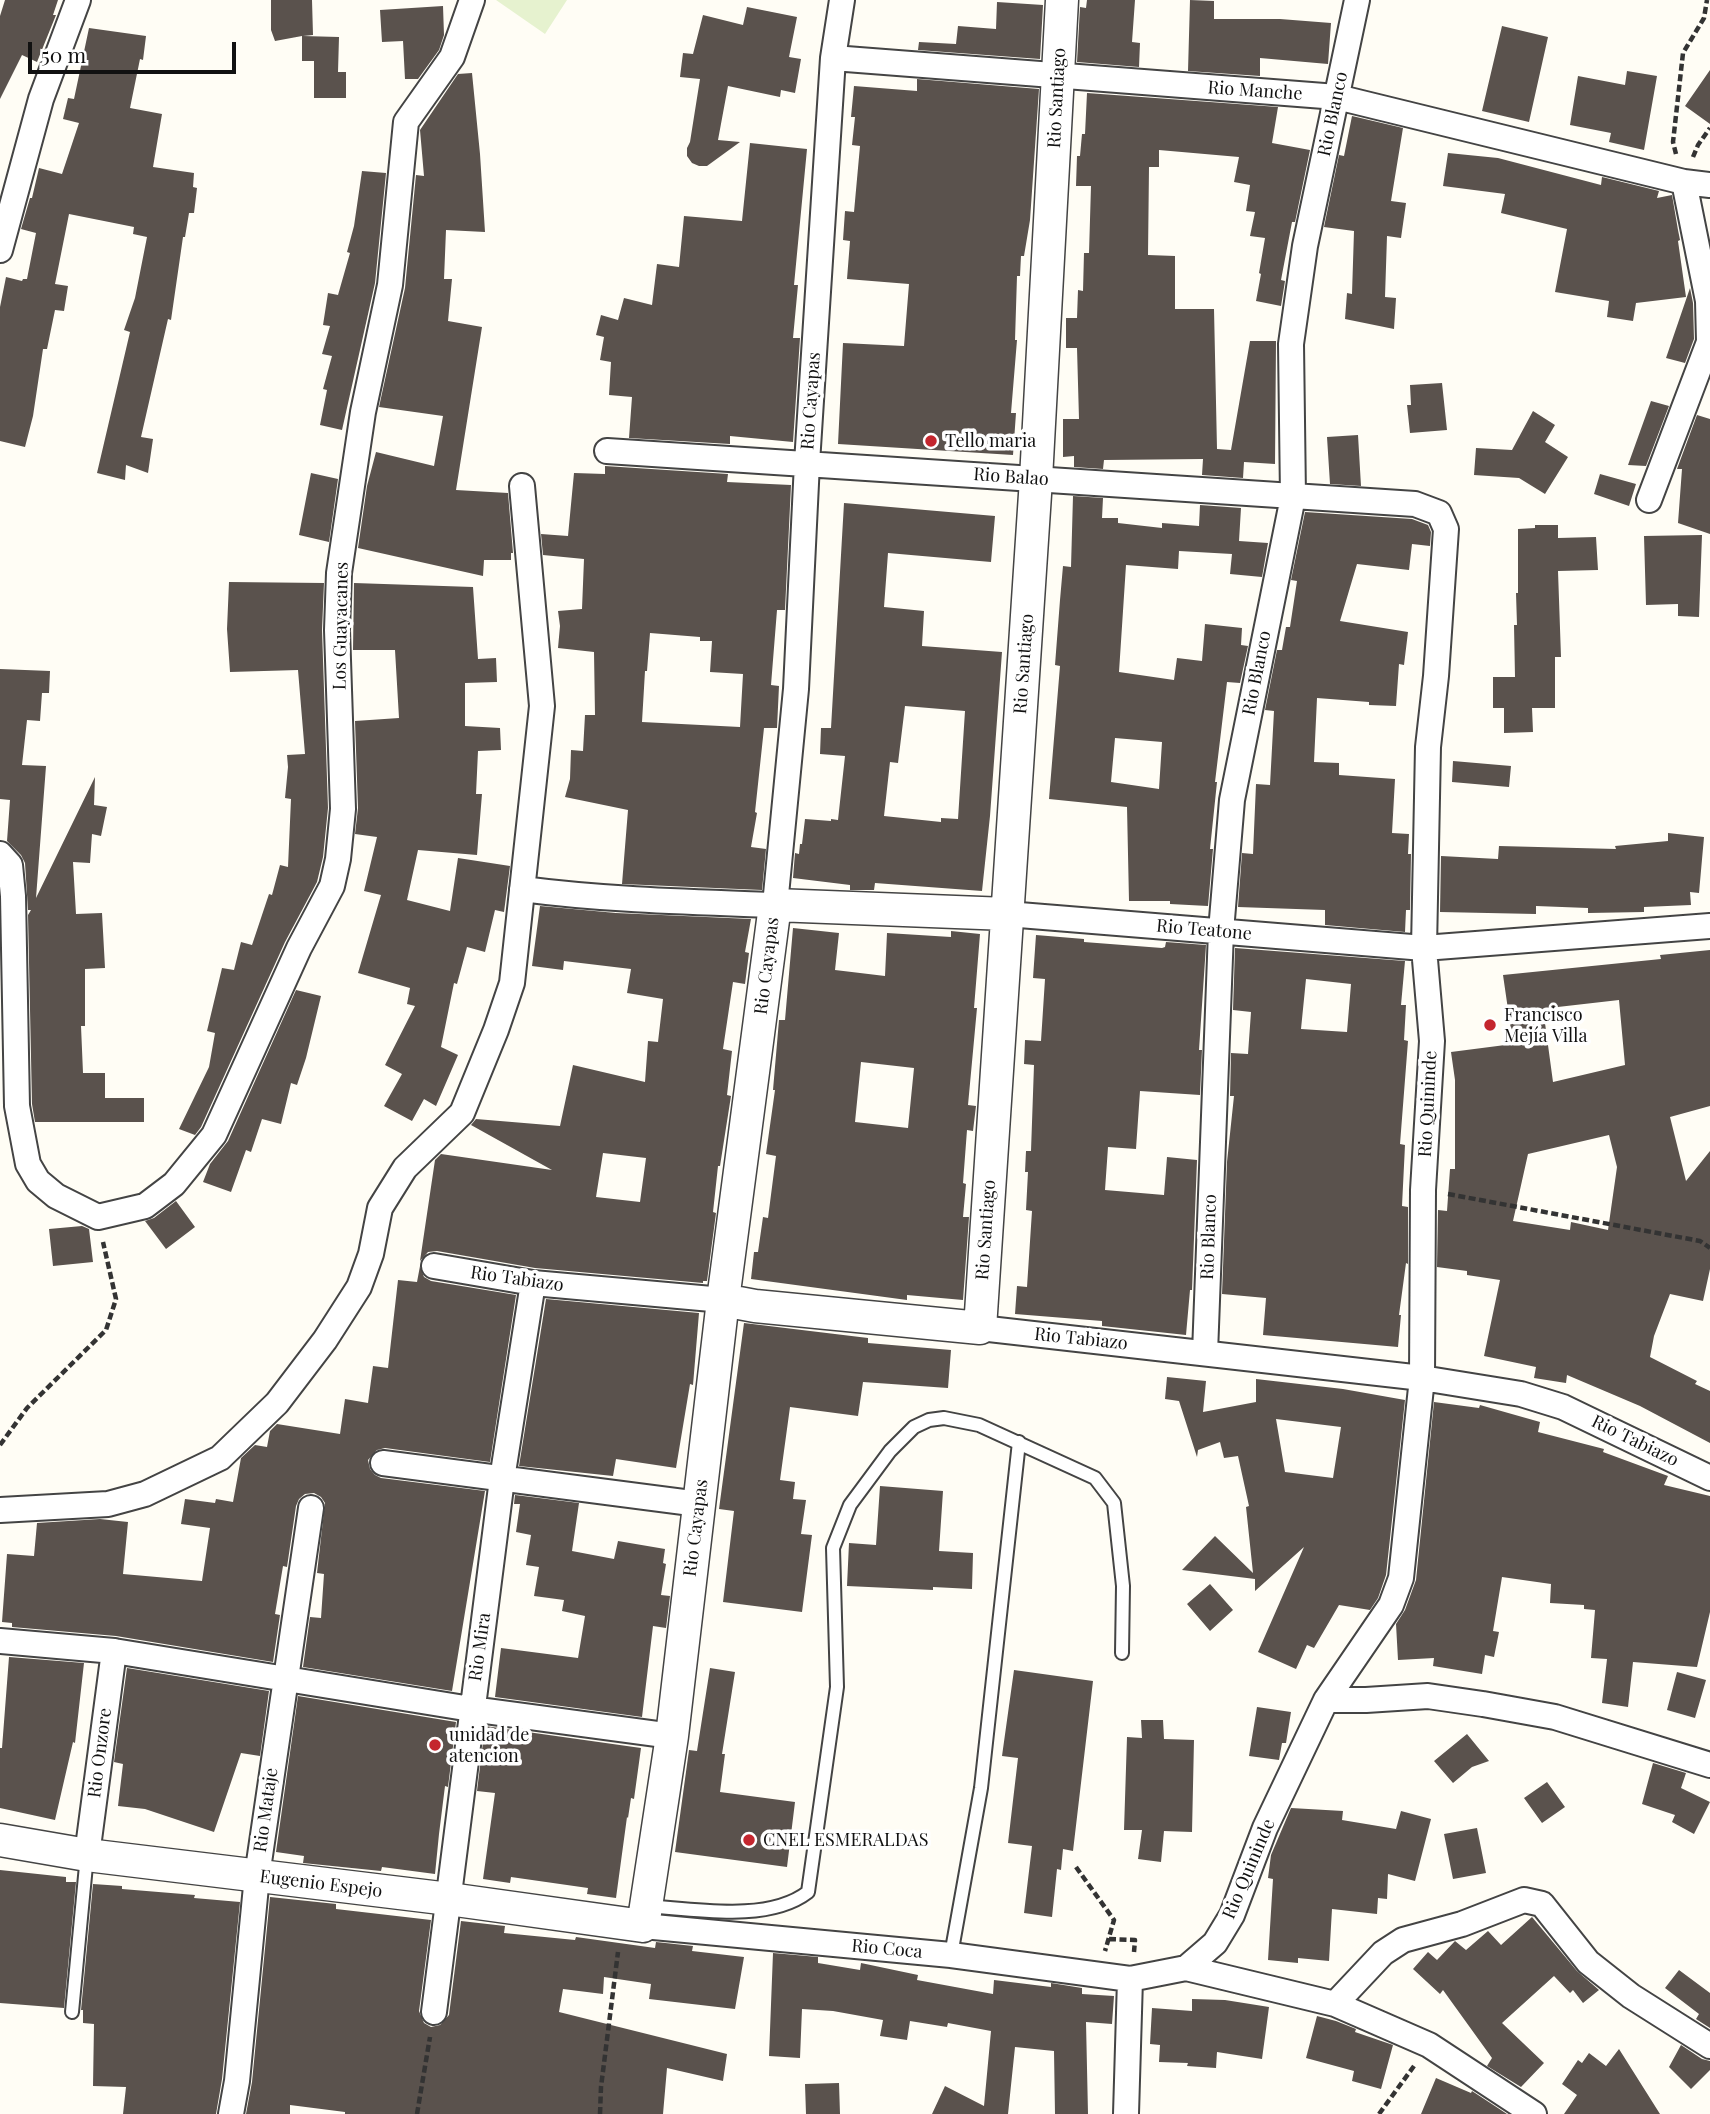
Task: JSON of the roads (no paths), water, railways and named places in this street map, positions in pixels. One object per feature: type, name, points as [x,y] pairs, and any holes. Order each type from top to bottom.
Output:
[{"type":"street","points":[[0,250],[41,99],[78,0]]},
{"type":"street","name":"Los Guayacanes","points":[[0,854],[10,865],[13,896],[17,1106],[28,1164],[38,1181],[56,1196],[98,1217],[145,1206],[174,1184],[214,1135],[299,947],[332,887],[343,809],[337,630],[339,573],[363,412],[390,285],[406,122],[452,57],[472,0]]},
{"type":"street","name":"Rio Cayapas","points":[[636,1919],[672,1736],[723,1300],[775,905],[796,689],[807,463],[833,58],[842,0]]},
{"type":"street","name":"Rio Santiago","points":[[980,1328],[1036,479],[1062,0]]},
{"type":"street","name":"Rio Blanco","points":[[1205,1353],[1221,931],[1232,800],[1293,497],[1291,344],[1305,246],[1357,0]]},
{"type":"street","name":"Rio Manche","points":[[833,58],[1337,97],[1710,185]]},
{"type":"street","points":[[1649,500],[1709,342],[1709,300],[1684,181]]},
{"type":"street","name":"Rio Balao","points":[[607,451],[1415,504]]},
{"type":"street","points":[[0,1510],[108,1504],[145,1494],[220,1458],[276,1404],[325,1340],[359,1287],[372,1254],[380,1208],[405,1168],[462,1113],[496,1030],[512,982],[542,706],[522,486]]},
{"type":"street","name":"Rio Quininde","points":[[1186,1968],[1215,1942],[1232,1915],[1265,1828],[1326,1700],[1391,1605],[1401,1578],[1422,1378],[1423,1190],[1432,1041],[1424,948],[1428,747],[1436,676],[1446,529],[1439,513],[1415,504]]},
{"type":"street","name":"Rio Teatone","points":[[522,889],[572,896],[1007,914],[1424,948],[1710,926]]},
{"type":"street","name":"Rio Tabiazo","points":[[434,1266],[533,1283],[723,1300],[755,1306],[1205,1353],[1422,1378],[1521,1394],[1563,1407],[1710,1478]]},
{"type":"street","name":"Rio Mira","points":[[434,2011],[502,1479],[533,1283]]},
{"type":"street","points":[[383,1463],[699,1504]]},
{"type":"street","name":"Rio Mataje","points":[[231,2114],[237,2081],[257,1876],[311,1508]]},
{"type":"street","points":[[0,1641],[114,1651],[471,1709],[672,1736]]},
{"type":"street","name":"Rio Onzore","points":[[87,1855],[114,1651]]},
{"type":"street","points":[[1326,1700],[1429,1696],[1483,1704],[1555,1717],[1710,1765]]},
{"type":"street","name":"Eugenio Espejo","points":[[0,1840],[87,1855],[636,1919]]},
{"type":"street","points":[[1335,2004],[1373,1962],[1403,1940],[1462,1924],[1524,1900],[1542,1904],[1588,1962],[1631,1996],[1710,2046]]},
{"type":"street","name":"Rio Coca","points":[[636,1919],[951,1955],[1130,1979]]},
{"type":"street","points":[[1126,2114],[1130,1979],[1186,1968],[1335,2004],[1429,2045],[1534,2114]]},
{"type":"lane","points":[[636,1919],[779,1907],[796,1901],[808,1892],[837,1687],[833,1548],[850,1505],[890,1451],[914,1427],[929,1420],[944,1418],[979,1425],[1095,1478],[1114,1503],[1123,1586],[1122,1653]]},
{"type":"lane","points":[[951,1955],[981,1788],[1019,1442]]},
{"type":"lane","points":[[72,2012],[87,1855]]},
{"type":"place","name":"Tello maria","points":[[931,441]]},
{"type":"place","name":"Francisco Mejía Villa","points":[[1490,1025]]},
{"type":"place","name":"unidad de atencion","points":[[435,1745]]},
{"type":"place","name":"CNEL ESMERALDAS","points":[[749,1840]]}]
